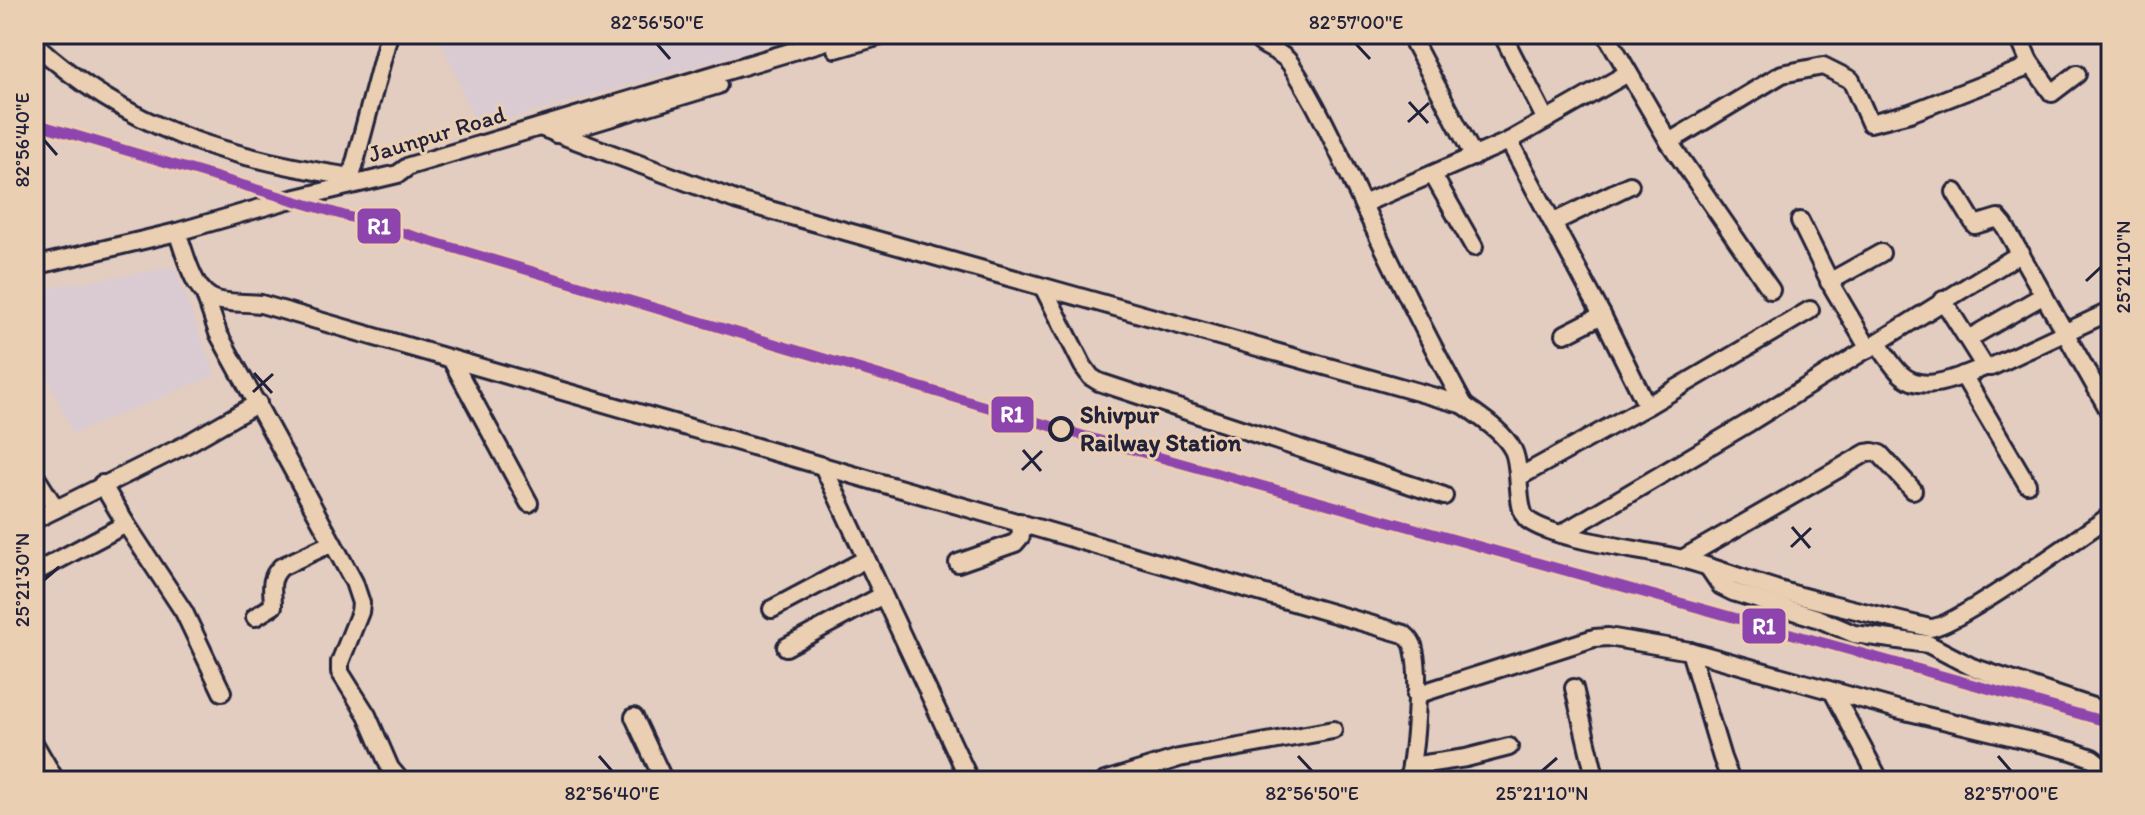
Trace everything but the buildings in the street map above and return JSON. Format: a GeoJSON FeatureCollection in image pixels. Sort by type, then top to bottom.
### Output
{"type":"FeatureCollection","features":[{"type":"Feature","properties":{"kind":"street"},"geometry":{"type":"LineString","coordinates":[[34,43],[93,91],[158,127],[201,144],[350,181],[389,34]]}},
{"type":"Feature","properties":{"kind":"street","name":"Jaunpur Road"},"geometry":{"type":"LineString","coordinates":[[34,266],[177,232],[350,181],[398,174],[409,166],[850,34]]}},
{"type":"Feature","properties":{"kind":"street"},"geometry":{"type":"LineString","coordinates":[[398,174],[411,176],[888,34]]}},
{"type":"Feature","properties":{"kind":"street"},"geometry":{"type":"LineString","coordinates":[[1253,34],[1261,44],[1279,52],[1289,62],[1337,149],[1414,312],[1464,405]]}},
{"type":"Feature","properties":{"kind":"street"},"geometry":{"type":"LineString","coordinates":[[1502,34],[1546,120]]}},
{"type":"Feature","properties":{"kind":"street"},"geometry":{"type":"LineString","coordinates":[[1606,34],[1669,142],[1771,290]]}},
{"type":"Feature","properties":{"kind":"street"},"geometry":{"type":"LineString","coordinates":[[2021,34],[2020,40],[2029,61],[2052,93],[2077,74]]}},
{"type":"Feature","properties":{"kind":"street"},"geometry":{"type":"LineString","coordinates":[[1414,43],[1474,157]]}},
{"type":"Feature","properties":{"kind":"street"},"geometry":{"type":"LineString","coordinates":[[1669,142],[1782,74],[1823,66],[1851,80],[1870,123],[1910,113],[2016,73],[2029,61]]}},
{"type":"Feature","properties":{"kind":"street"},"geometry":{"type":"LineString","coordinates":[[1363,204],[1509,141],[1628,73]]}},
{"type":"Feature","properties":{"kind":"street"},"geometry":{"type":"LineString","coordinates":[[540,127],[738,201],[1464,405],[1503,436],[1513,451],[1522,512],[1526,519],[1561,534],[1682,559],[1791,593],[1935,629],[1977,605],[2111,515]]}},
{"type":"Feature","properties":{"kind":"street"},"geometry":{"type":"LineString","coordinates":[[1509,141],[1554,222],[1647,406]]}},
{"type":"Feature","properties":{"kind":"street"},"geometry":{"type":"LineString","coordinates":[[1433,175],[1474,247]]}},
{"type":"Feature","properties":{"kind":"street"},"geometry":{"type":"LineString","coordinates":[[1554,222],[1630,185]]}},
{"type":"Feature","properties":{"kind":"street"},"geometry":{"type":"LineString","coordinates":[[1955,192],[1975,225],[1998,218],[2021,253],[2111,414]]}},
{"type":"Feature","properties":{"kind":"street"},"geometry":{"type":"LineString","coordinates":[[1800,221],[1829,282],[1873,346],[1901,375],[1915,382],[1939,382],[1991,367],[2111,311]]}},
{"type":"Feature","properties":{"kind":"street"},"geometry":{"type":"LineString","coordinates":[[177,232],[218,333],[354,582],[361,603],[360,612],[340,662],[340,672],[367,715],[390,768],[401,781]]}},
{"type":"Feature","properties":{"kind":"street"},"geometry":{"type":"LineString","coordinates":[[1829,282],[1881,253]]}},
{"type":"Feature","properties":{"kind":"street"},"geometry":{"type":"LineString","coordinates":[[1561,534],[2021,253]]}},
{"type":"Feature","properties":{"kind":"street"},"geometry":{"type":"LineString","coordinates":[[1043,287],[1091,377],[1444,496]]}},
{"type":"Feature","properties":{"kind":"street"},"geometry":{"type":"LineString","coordinates":[[205,295],[218,300],[261,304],[1404,634],[1415,650],[1416,695],[1410,774],[1509,747]]}},
{"type":"Feature","properties":{"kind":"street"},"geometry":{"type":"LineString","coordinates":[[1968,339],[2044,295]]}},
{"type":"Feature","properties":{"kind":"street"},"geometry":{"type":"LineString","coordinates":[[1943,300],[1985,367]]}},
{"type":"Feature","properties":{"kind":"street"},"geometry":{"type":"LineString","coordinates":[[1519,477],[1810,310]]}},
{"type":"Feature","properties":{"kind":"street"},"geometry":{"type":"LineString","coordinates":[[1565,334],[1602,315]]}},
{"type":"Feature","properties":{"kind":"street"},"geometry":{"type":"LineString","coordinates":[[451,359],[529,503]]}},
{"type":"Feature","properties":{"kind":"street"},"geometry":{"type":"LineString","coordinates":[[1963,375],[2027,484]]}},
{"type":"Feature","properties":{"kind":"street"},"geometry":{"type":"LineString","coordinates":[[34,520],[185,445],[258,403]]}},
{"type":"Feature","properties":{"kind":"street"},"geometry":{"type":"LineString","coordinates":[[1682,559],[1866,453],[1880,454],[1913,490]]}},
{"type":"Feature","properties":{"kind":"street"},"geometry":{"type":"LineString","coordinates":[[823,466],[970,781]]}},
{"type":"Feature","properties":{"kind":"street"},"geometry":{"type":"LineString","coordinates":[[34,474],[56,509]]}},
{"type":"Feature","properties":{"kind":"street"},"geometry":{"type":"LineString","coordinates":[[102,484],[184,612],[222,692]]}},
{"type":"Feature","properties":{"kind":"street"},"geometry":{"type":"LineString","coordinates":[[958,563],[1015,543],[1021,536],[1020,522]]}},
{"type":"Feature","properties":{"kind":"street"},"geometry":{"type":"LineString","coordinates":[[34,573],[126,524]]}},
{"type":"Feature","properties":{"kind":"street"},"geometry":{"type":"LineString","coordinates":[[255,617],[273,606],[271,584],[281,567],[332,543]]}},
{"type":"Feature","properties":{"kind":"street"},"geometry":{"type":"LineString","coordinates":[[772,609],[866,559]]}},
{"type":"Feature","properties":{"kind":"street"},"geometry":{"type":"LineString","coordinates":[[1708,567],[1721,586],[1733,592],[1817,618],[1854,634],[1928,644],[1972,667],[2111,713]]}},
{"type":"Feature","properties":{"kind":"street"},"geometry":{"type":"LineString","coordinates":[[786,647],[883,595]]}},
{"type":"Feature","properties":{"kind":"street"},"geometry":{"type":"LineString","coordinates":[[1416,695],[1594,638],[1608,637],[1690,651],[1833,692],[2072,751],[2092,758],[2111,773]]}},
{"type":"Feature","properties":{"kind":"street"},"geometry":{"type":"LineString","coordinates":[[1690,651],[1731,781]]}},
{"type":"Feature","properties":{"kind":"street"},"geometry":{"type":"LineString","coordinates":[[1574,688],[1596,781]]}},
{"type":"Feature","properties":{"kind":"street"},"geometry":{"type":"LineString","coordinates":[[1833,692],[1880,781]]}},
{"type":"Feature","properties":{"kind":"street"},"geometry":{"type":"LineString","coordinates":[[634,717],[664,781]]}},
{"type":"Feature","properties":{"kind":"street"},"geometry":{"type":"LineString","coordinates":[[1105,781],[1179,758],[1333,730]]}},
{"type":"Feature","properties":{"kind":"street"},"geometry":{"type":"LineString","coordinates":[[34,743],[56,781]]}},
{"type":"Feature","properties":{"kind":"shaded area"},"geometry":{"type":"Polygon","coordinates":[[[438,34],[789,34],[791,39],[478,128],[438,34]]]}},
{"type":"Feature","properties":{"kind":"shaded area"},"geometry":{"type":"Polygon","coordinates":[[[175,267],[215,375],[73,434],[46,373],[34,379],[34,290],[175,267]]]}},
{"type":"Feature","properties":{"kind":"transit line","name":"R1"},"geometry":{"type":"LineString","coordinates":[[34,123],[1091,438],[2111,723]]}},
{"type":"Feature","properties":{"kind":"place","name":"Shivpur Railway Station"},"geometry":{"type":"Point","coordinates":[1061,429]}}]}
